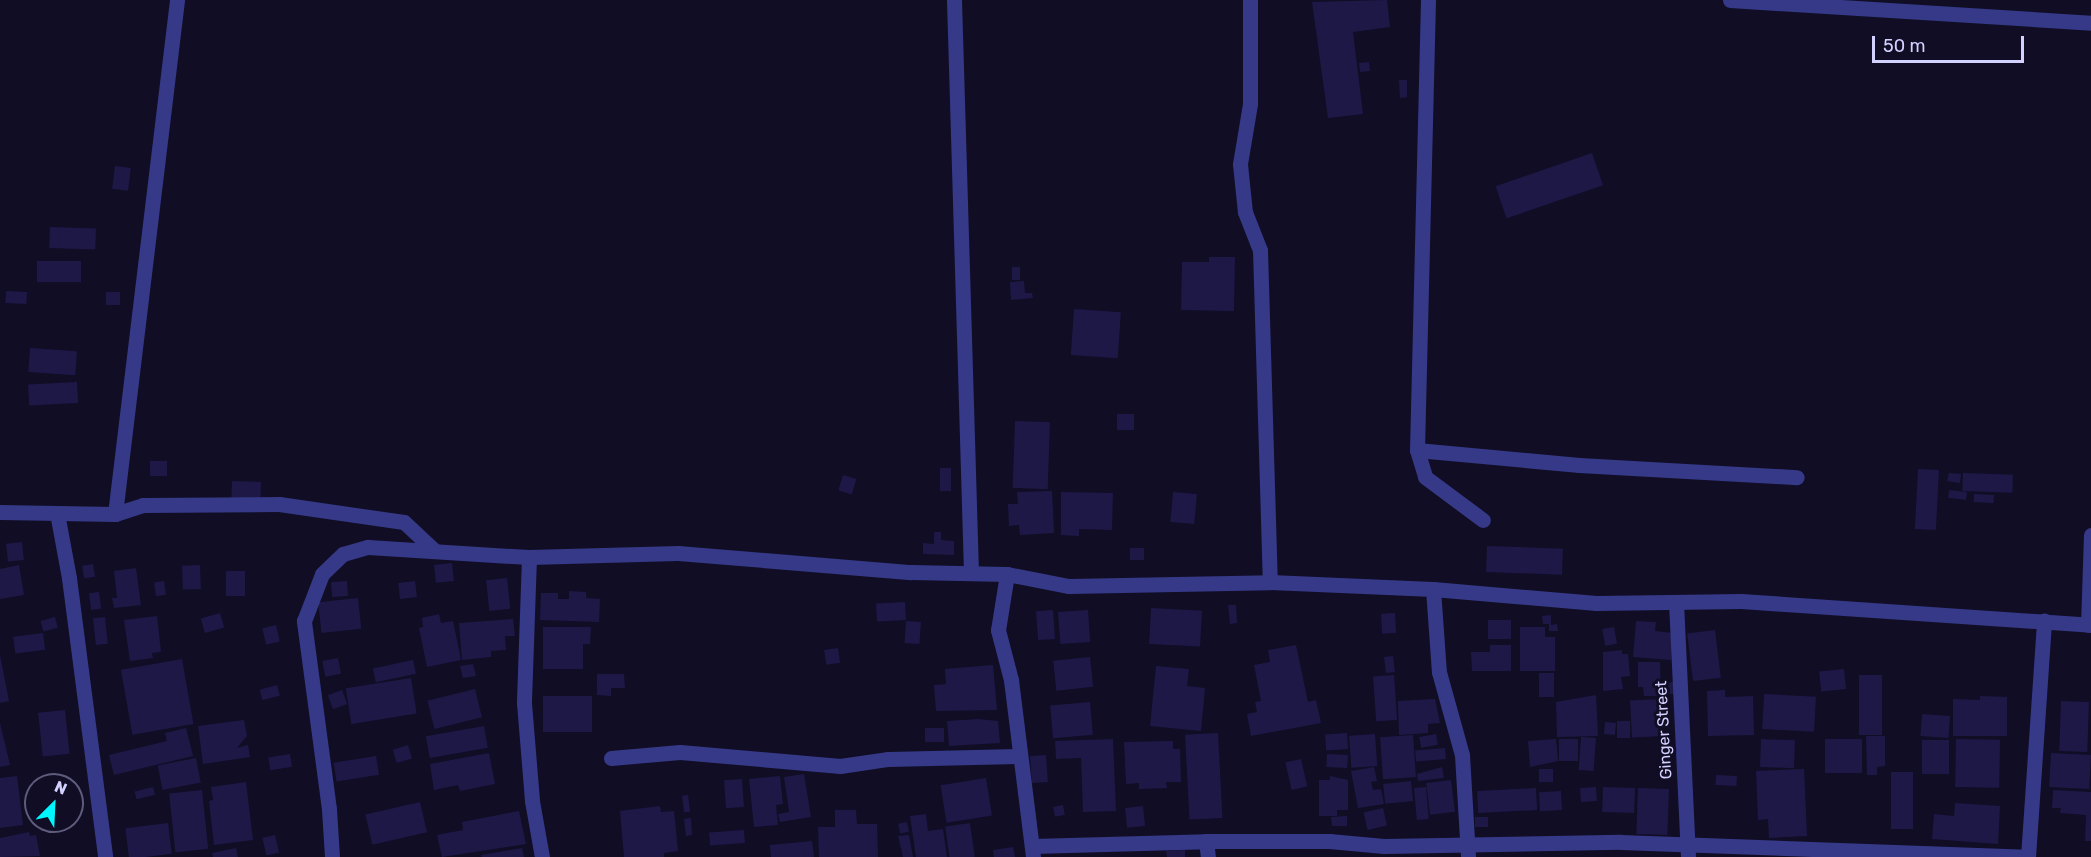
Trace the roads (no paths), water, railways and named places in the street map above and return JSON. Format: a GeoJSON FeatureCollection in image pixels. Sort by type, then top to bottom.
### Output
{"type":"FeatureCollection","features":[{"type":"Feature","properties":{"kind":"street"},"geometry":{"type":"LineString","coordinates":[[115,514],[177,0]]}},
{"type":"Feature","properties":{"kind":"street"},"geometry":{"type":"LineString","coordinates":[[954,0],[971,572]]}},
{"type":"Feature","properties":{"kind":"street"},"geometry":{"type":"LineString","coordinates":[[1250,0],[1250,104],[1240,164],[1245,212],[1260,250],[1270,582]]}},
{"type":"Feature","properties":{"kind":"street"},"geometry":{"type":"LineString","coordinates":[[1428,0],[1417,450],[1425,477],[1483,520]]}},
{"type":"Feature","properties":{"kind":"street"},"geometry":{"type":"LineString","coordinates":[[1730,0],[1910,7],[2091,23]]}},
{"type":"Feature","properties":{"kind":"street"},"geometry":{"type":"LineString","coordinates":[[1417,450],[1579,465],[1797,477]]}},
{"type":"Feature","properties":{"kind":"street"},"geometry":{"type":"LineString","coordinates":[[0,512],[115,514],[143,506],[279,504],[404,522],[435,551]]}},
{"type":"Feature","properties":{"kind":"street"},"geometry":{"type":"LineString","coordinates":[[57,513],[69,578],[105,857]]}},
{"type":"Feature","properties":{"kind":"street"},"geometry":{"type":"LineString","coordinates":[[332,857],[329,809],[304,621],[310,597],[322,574],[343,554],[368,547],[528,557],[678,553],[911,572],[1007,574],[1069,586],[1270,582],[1433,588],[1596,603],[1741,601],[2090,625],[2091,535]]}},
{"type":"Feature","properties":{"kind":"street"},"geometry":{"type":"LineString","coordinates":[[528,557],[524,703],[532,801],[542,857]]}},
{"type":"Feature","properties":{"kind":"street"},"geometry":{"type":"LineString","coordinates":[[1007,574],[998,630],[1011,680],[1018,756],[1033,851],[1206,841],[1329,841],[1468,850],[1543,846],[2027,857],[2044,621]]}},
{"type":"Feature","properties":{"kind":"street"},"geometry":{"type":"LineString","coordinates":[[1433,588],[1439,672],[1462,755],[1468,850]]}},
{"type":"Feature","properties":{"kind":"street","name":"Ginger Street"},"geometry":{"type":"LineString","coordinates":[[1676,602],[1688,850]]}},
{"type":"Feature","properties":{"kind":"street"},"geometry":{"type":"LineString","coordinates":[[611,758],[680,752],[840,766],[888,759],[1018,756]]}},
{"type":"Feature","properties":{"kind":"street"},"geometry":{"type":"LineString","coordinates":[[1206,841],[1208,857]]}}]}
